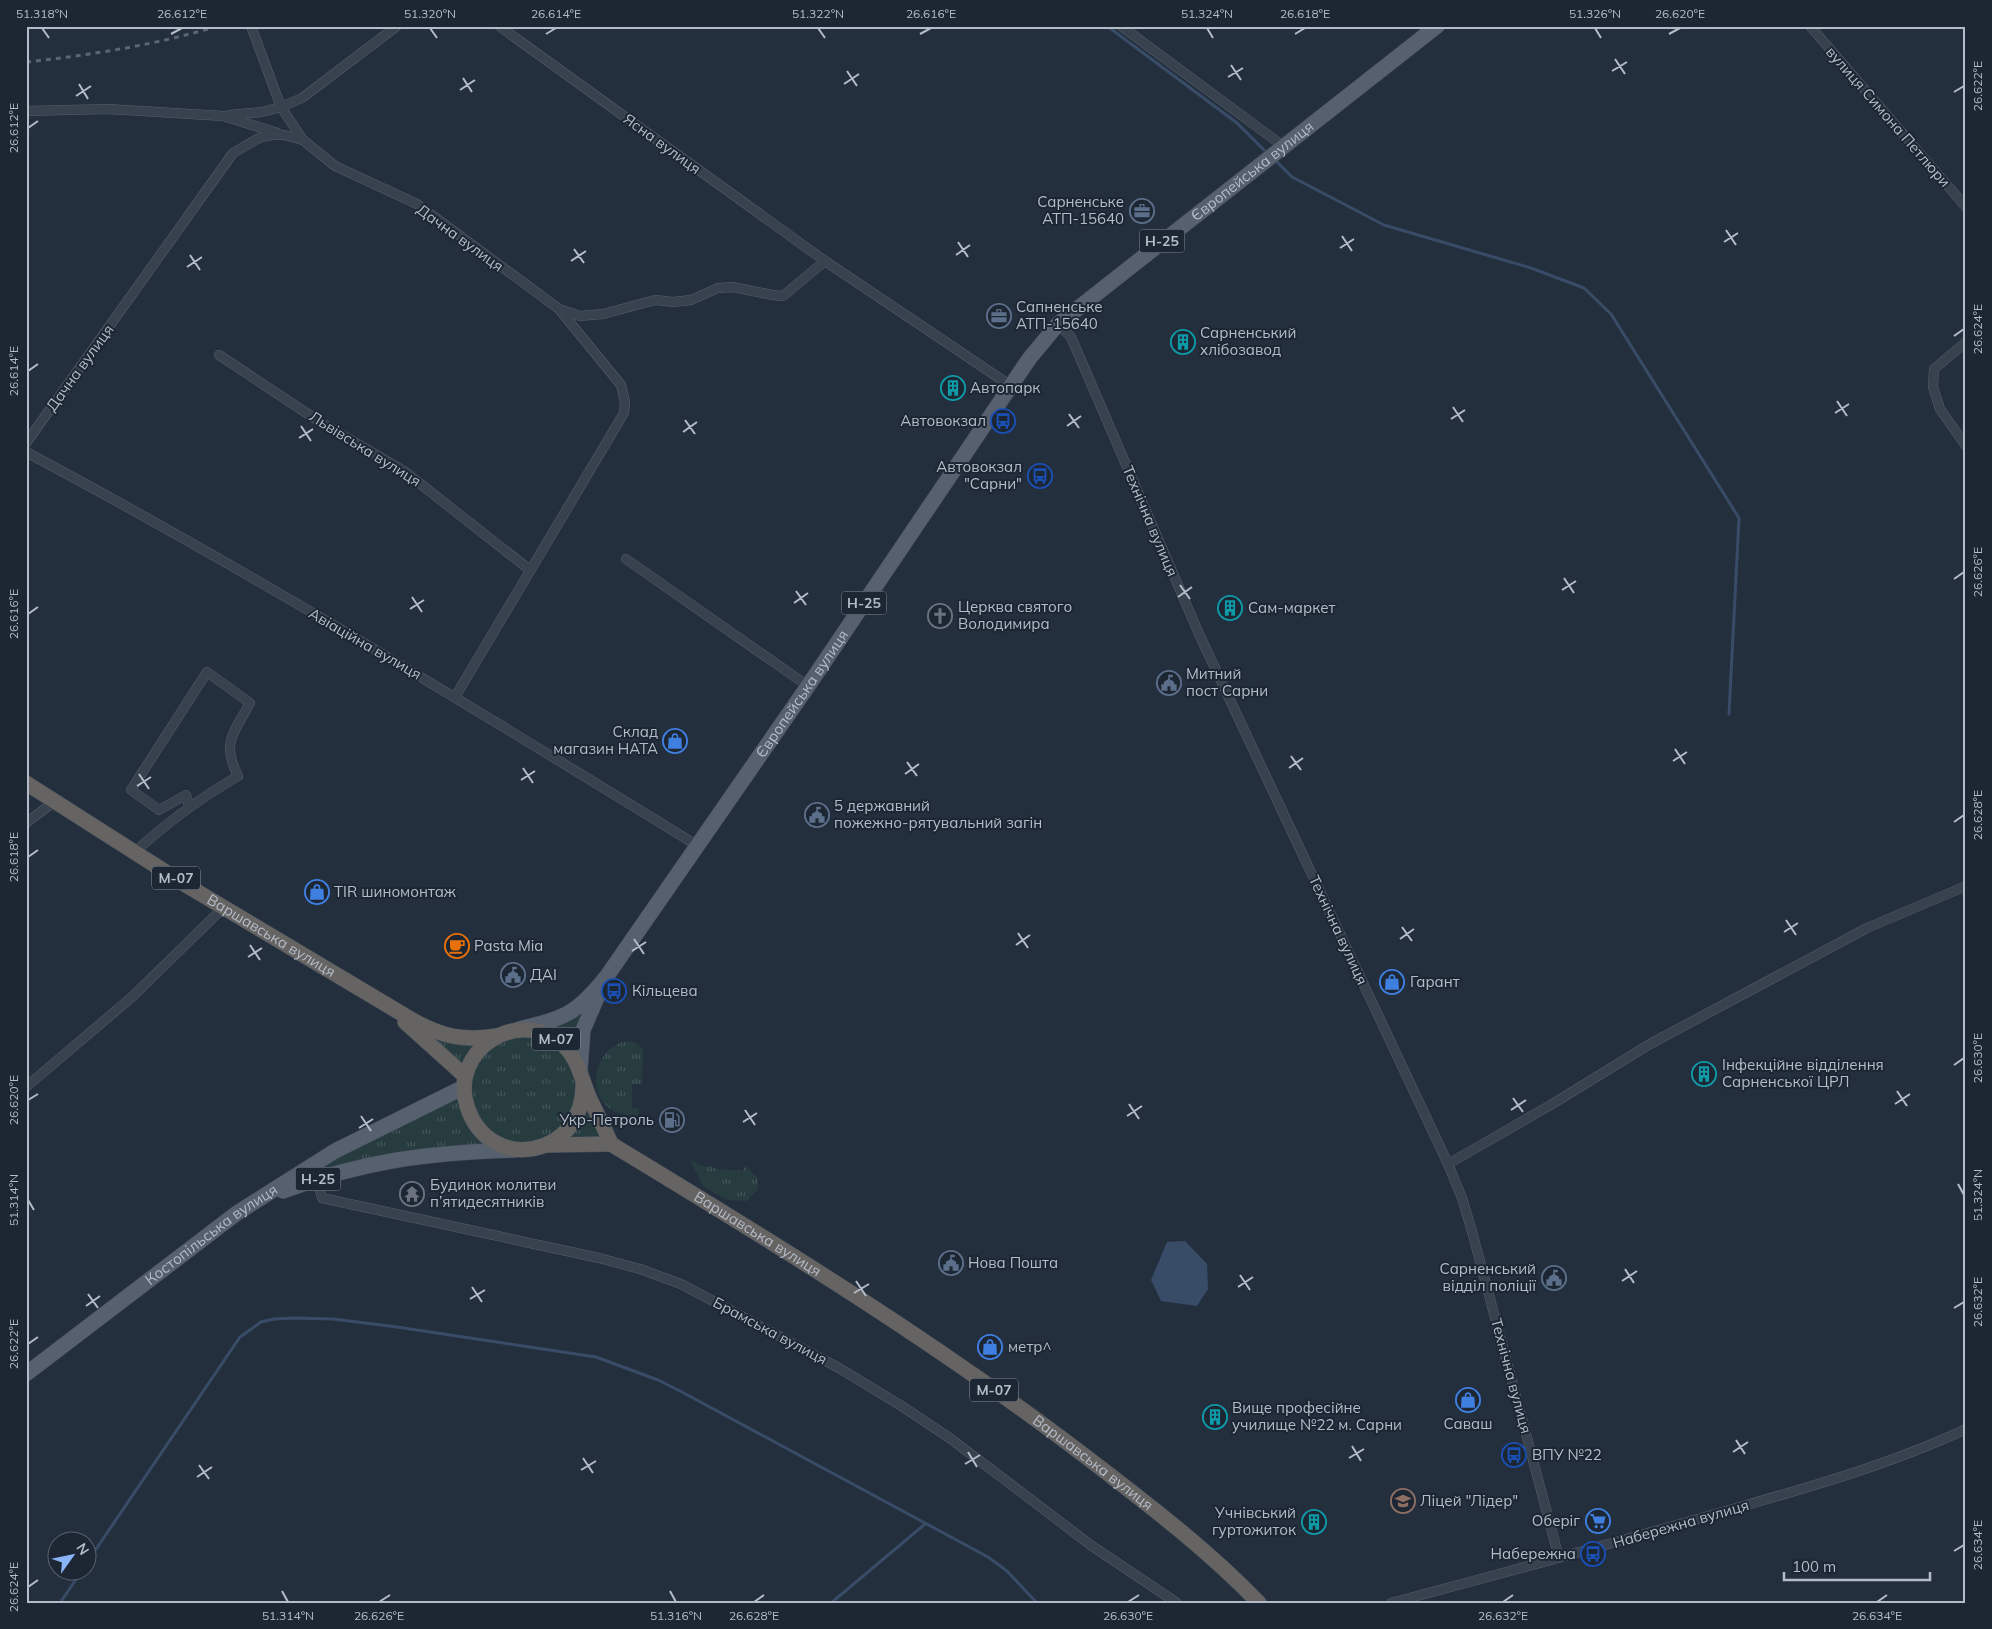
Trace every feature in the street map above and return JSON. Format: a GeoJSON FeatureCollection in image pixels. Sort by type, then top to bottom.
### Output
{"type":"FeatureCollection","features":[{"type":"Feature","properties":{"kind":"highway","name":"Варшавська вулиця"},"geometry":{"type":"LineString","coordinates":[[26,783],[224,907],[390,1007]]}},
{"type":"Feature","properties":{"kind":"highway","name":"М-07"},"geometry":{"type":"LineString","coordinates":[[390,1007],[434,1032],[465,1038],[497,1036],[518,1030],[536,1031],[558,1041],[575,1060],[611,1144]]}},
{"type":"Feature","properties":{"kind":"highway","name":"М-07"},"geometry":{"type":"LineString","coordinates":[[390,1007],[464,1081]]}},
{"type":"Feature","properties":{"kind":"highway"},"geometry":{"type":"LineString","coordinates":[[497,1036],[479,1049],[470,1062],[464,1081],[464,1100],[475,1124],[496,1143],[524,1150],[546,1145],[611,1144]]}},
{"type":"Feature","properties":{"kind":"highway","name":"Н-25"},"geometry":{"type":"LineString","coordinates":[[546,1145],[556,1140],[572,1124],[582,1102],[581,1076]]}},
{"type":"Feature","properties":{"kind":"highway","name":"Варшавська вулиця"},"geometry":{"type":"LineString","coordinates":[[611,1144],[709,1203],[916,1334],[1052,1431],[1170,1521],[1231,1574],[1259,1603]]}},
{"type":"Feature","properties":{"kind":"main road","name":"Європейська вулиця"},"geometry":{"type":"LineString","coordinates":[[518,1030],[550,1022],[577,1009],[592,995],[607,976],[808,686],[1041,342],[1058,324],[1431,28]]}},
{"type":"Feature","properties":{"kind":"main road","name":"Європейська вулиця"},"geometry":{"type":"LineString","coordinates":[[581,1076],[583,1030],[607,976]]}},
{"type":"Feature","properties":{"kind":"main road","name":"Костопільська вулиця"},"geometry":{"type":"LineString","coordinates":[[26,1374],[236,1213],[336,1151],[464,1081]]}},
{"type":"Feature","properties":{"kind":"main road","name":"Н-25"},"geometry":{"type":"LineString","coordinates":[[236,1213],[267,1197],[369,1164],[434,1154],[524,1150]]}},
{"type":"Feature","properties":{"kind":"street"},"geometry":{"type":"LineString","coordinates":[[251,26],[282,107],[303,140]]}},
{"type":"Feature","properties":{"kind":"street"},"geometry":{"type":"LineString","coordinates":[[26,112],[108,109],[223,116],[262,112],[282,107],[302,98],[397,26]]}},
{"type":"Feature","properties":{"kind":"street","name":"Ясна вулиця"},"geometry":{"type":"LineString","coordinates":[[499,26],[825,261]]}},
{"type":"Feature","properties":{"kind":"street"},"geometry":{"type":"LineString","coordinates":[[1121,26],[1275,152]]}},
{"type":"Feature","properties":{"kind":"street","name":"вулиця Симона Петлюри"},"geometry":{"type":"LineString","coordinates":[[1810,26],[1966,207]]}},
{"type":"Feature","properties":{"kind":"street"},"geometry":{"type":"LineString","coordinates":[[223,116],[284,135]]}},
{"type":"Feature","properties":{"kind":"street","name":"Дачна вулиця"},"geometry":{"type":"LineString","coordinates":[[26,443],[233,153],[261,137],[284,135],[303,140],[335,166],[417,204],[559,309],[580,316],[603,314],[656,300],[673,302],[691,300],[718,288],[733,287],[783,296],[825,261]]}},
{"type":"Feature","properties":{"kind":"street"},"geometry":{"type":"LineString","coordinates":[[825,261],[1011,386]]}},
{"type":"Feature","properties":{"kind":"street"},"geometry":{"type":"LineString","coordinates":[[455,697],[624,413],[625,402],[621,385],[559,309]]}},
{"type":"Feature","properties":{"kind":"street","name":"Технічна вулиця"},"geometry":{"type":"LineString","coordinates":[[1058,324],[1071,337],[1199,634],[1448,1164],[1462,1198],[1559,1558]]}},
{"type":"Feature","properties":{"kind":"street"},"geometry":{"type":"LineString","coordinates":[[1966,342],[1934,369],[1933,387],[1940,409],[1966,446]]}},
{"type":"Feature","properties":{"kind":"street","name":"Львівська вулиця"},"geometry":{"type":"LineString","coordinates":[[219,355],[318,420],[404,471],[530,570]]}},
{"type":"Feature","properties":{"kind":"street","name":"Авіаційна вулиця"},"geometry":{"type":"LineString","coordinates":[[26,452],[138,511],[455,697],[698,846]]}},
{"type":"Feature","properties":{"kind":"street"},"geometry":{"type":"LineString","coordinates":[[626,559],[808,686]]}},
{"type":"Feature","properties":{"kind":"street"},"geometry":{"type":"LineString","coordinates":[[135,852],[165,824],[189,806],[238,776],[230,760],[230,741],[250,703],[207,672],[132,790],[159,810],[186,795],[189,806]]}},
{"type":"Feature","properties":{"kind":"street"},"geometry":{"type":"LineString","coordinates":[[26,823],[55,801]]}},
{"type":"Feature","properties":{"kind":"street"},"geometry":{"type":"LineString","coordinates":[[1448,1164],[1549,1106],[1650,1044],[1867,928],[1966,886]]}},
{"type":"Feature","properties":{"kind":"street"},"geometry":{"type":"LineString","coordinates":[[26,1087],[132,997],[224,907]]}},
{"type":"Feature","properties":{"kind":"street","name":"Брамська вулиця"},"geometry":{"type":"LineString","coordinates":[[317,1180],[322,1198],[599,1258],[640,1268],[681,1284],[823,1360],[900,1405],[951,1440],[1092,1546],[1177,1603]]}},
{"type":"Feature","properties":{"kind":"street","name":"Набережна вулиця"},"geometry":{"type":"LineString","coordinates":[[1390,1603],[1559,1558],[1816,1485],[1934,1444],[1966,1429]]}},
{"type":"Feature","properties":{"kind":"green space"},"geometry":{"type":"Polygon","coordinates":[[[577,1009],[588,1016],[580,1070],[611,1144],[485,1151],[298,1186],[336,1151],[464,1087],[465,1076],[412,1029],[465,1038],[577,1009]]]}},
{"type":"Feature","properties":{"kind":"green space"},"geometry":{"type":"Polygon","coordinates":[[[627,1041],[635,1042],[643,1049],[642,1084],[632,1084],[632,1108],[639,1109],[638,1116],[621,1114],[612,1110],[603,1102],[596,1082],[601,1060],[616,1045],[627,1041]]]}},
{"type":"Feature","properties":{"kind":"green space"},"geometry":{"type":"Polygon","coordinates":[[[690,1160],[705,1167],[710,1166],[717,1169],[743,1171],[745,1166],[757,1177],[758,1189],[747,1201],[727,1200],[703,1186],[690,1160]]]}},
{"type":"Feature","properties":{"kind":"water"},"geometry":{"type":"Polygon","coordinates":[[[1185,1241],[1207,1264],[1208,1289],[1197,1306],[1161,1301],[1151,1280],[1167,1242],[1185,1241]]]}},
{"type":"Feature","properties":{"kind":"waterway"},"geometry":{"type":"LineString","coordinates":[[1107,26],[1237,123],[1267,153]]}},
{"type":"Feature","properties":{"kind":"waterway"},"geometry":{"type":"LineString","coordinates":[[1274,159],[1292,177],[1384,225],[1531,268],[1584,288],[1611,314],[1739,518],[1729,714]]}},
{"type":"Feature","properties":{"kind":"waterway"},"geometry":{"type":"LineString","coordinates":[[98,1546],[240,1337],[261,1322],[274,1319],[333,1319],[596,1357],[658,1380],[988,1557],[1007,1571],[1037,1603]]}},
{"type":"Feature","properties":{"kind":"waterway"},"geometry":{"type":"LineString","coordinates":[[831,1603],[925,1524]]}},
{"type":"Feature","properties":{"kind":"waterway"},"geometry":{"type":"LineString","coordinates":[[60,1603],[74,1582]]}},
{"type":"Feature","properties":{"kind":"railway"},"geometry":{"type":"LineString","coordinates":[[26,62],[123,49],[171,39],[218,26]]}},
{"type":"Feature","properties":{"kind":"place","name":"Сарненське АТП-15640"},"geometry":{"type":"Point","coordinates":[1142,211]}},
{"type":"Feature","properties":{"kind":"place","name":"Сапненське АТП-15640"},"geometry":{"type":"Point","coordinates":[999,316]}},
{"type":"Feature","properties":{"kind":"place","name":"Сарненський хлібозавод"},"geometry":{"type":"Point","coordinates":[1183,342]}},
{"type":"Feature","properties":{"kind":"place","name":"Автопарк"},"geometry":{"type":"Point","coordinates":[953,388]}},
{"type":"Feature","properties":{"kind":"place","name":"Автовокзал"},"geometry":{"type":"Point","coordinates":[1003,421]}},
{"type":"Feature","properties":{"kind":"place","name":"Автовокзал \"Сарни\""},"geometry":{"type":"Point","coordinates":[1040,476]}},
{"type":"Feature","properties":{"kind":"place","name":"Сам-маркет"},"geometry":{"type":"Point","coordinates":[1230,608]}},
{"type":"Feature","properties":{"kind":"place","name":"Церква святого Володимира"},"geometry":{"type":"Point","coordinates":[940,616]}},
{"type":"Feature","properties":{"kind":"place","name":"Митний пост Сарни"},"geometry":{"type":"Point","coordinates":[1169,683]}},
{"type":"Feature","properties":{"kind":"place","name":"Склад магазин НАТА"},"geometry":{"type":"Point","coordinates":[675,741]}},
{"type":"Feature","properties":{"kind":"place","name":"5 державний пожежно-рятувальний загін"},"geometry":{"type":"Point","coordinates":[817,815]}},
{"type":"Feature","properties":{"kind":"place","name":"TIR шиномонтаж"},"geometry":{"type":"Point","coordinates":[317,892]}},
{"type":"Feature","properties":{"kind":"place","name":"Pasta Mia"},"geometry":{"type":"Point","coordinates":[457,946]}},
{"type":"Feature","properties":{"kind":"place","name":"ДАІ"},"geometry":{"type":"Point","coordinates":[513,975]}},
{"type":"Feature","properties":{"kind":"place","name":"Гарант"},"geometry":{"type":"Point","coordinates":[1392,982]}},
{"type":"Feature","properties":{"kind":"place","name":"Кільцева"},"geometry":{"type":"Point","coordinates":[614,991]}},
{"type":"Feature","properties":{"kind":"place","name":"Інфекційне відділення Сарненської ЦРЛ"},"geometry":{"type":"Point","coordinates":[1704,1074]}},
{"type":"Feature","properties":{"kind":"place","name":"Укр-Петроль"},"geometry":{"type":"Point","coordinates":[672,1120]}},
{"type":"Feature","properties":{"kind":"place","name":"Будинок молитви п’ятидесятників"},"geometry":{"type":"Point","coordinates":[412,1194]}},
{"type":"Feature","properties":{"kind":"place","name":"Нова Пошта"},"geometry":{"type":"Point","coordinates":[951,1263]}},
{"type":"Feature","properties":{"kind":"place","name":"Сарненський відділ поліції"},"geometry":{"type":"Point","coordinates":[1554,1278]}},
{"type":"Feature","properties":{"kind":"place","name":"метр^"},"geometry":{"type":"Point","coordinates":[990,1347]}},
{"type":"Feature","properties":{"kind":"place","name":"Саваш"},"geometry":{"type":"Point","coordinates":[1468,1400]}},
{"type":"Feature","properties":{"kind":"place","name":"Вище професійне училище №22 м. Сарни"},"geometry":{"type":"Point","coordinates":[1215,1417]}},
{"type":"Feature","properties":{"kind":"place","name":"ВПУ №22"},"geometry":{"type":"Point","coordinates":[1514,1455]}},
{"type":"Feature","properties":{"kind":"place","name":"Ліцей \"Лідер\""},"geometry":{"type":"Point","coordinates":[1403,1501]}},
{"type":"Feature","properties":{"kind":"place","name":"Оберіг"},"geometry":{"type":"Point","coordinates":[1598,1521]}},
{"type":"Feature","properties":{"kind":"place","name":"Учнівський гуртожиток"},"geometry":{"type":"Point","coordinates":[1314,1522]}},
{"type":"Feature","properties":{"kind":"place","name":"Набережна"},"geometry":{"type":"Point","coordinates":[1593,1554]}}]}
